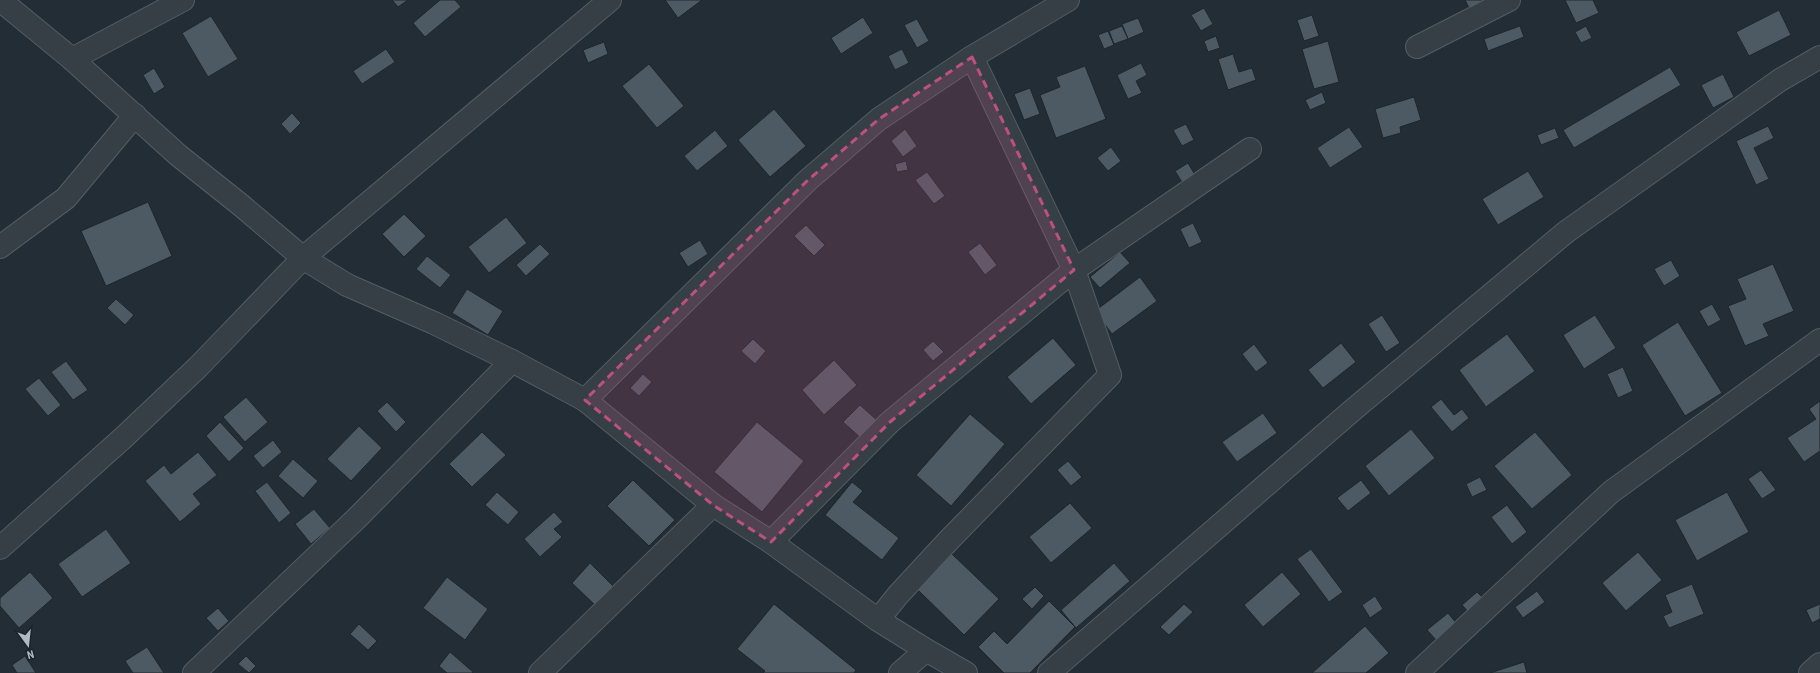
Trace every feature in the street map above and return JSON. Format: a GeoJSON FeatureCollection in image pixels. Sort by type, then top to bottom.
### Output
{"type":"FeatureCollection","features":[{"type":"Feature","properties":{"kind":"street"},"geometry":{"type":"LineString","coordinates":[[0,0],[72,60],[178,155],[242,206],[303,258],[348,285],[434,323],[512,361],[585,400],[713,505],[771,542],[878,620],[966,673]]}},
{"type":"Feature","properties":{"kind":"street"},"geometry":{"type":"LineString","coordinates":[[72,60],[183,0]]}},
{"type":"Feature","properties":{"kind":"street"},"geometry":{"type":"LineString","coordinates":[[0,548],[123,438],[198,367],[303,258],[610,0]]}},
{"type":"Feature","properties":{"kind":"street"},"geometry":{"type":"LineString","coordinates":[[585,400],[808,180],[879,119],[972,56],[1068,0]]}},
{"type":"Feature","properties":{"kind":"street"},"geometry":{"type":"LineString","coordinates":[[1417,47],[1509,0]]}},
{"type":"Feature","properties":{"kind":"street"},"geometry":{"type":"LineString","coordinates":[[878,620],[898,595],[948,541],[1110,374],[1074,270],[972,56]]}},
{"type":"Feature","properties":{"kind":"street"},"geometry":{"type":"LineString","coordinates":[[1049,673],[1354,409],[1566,232],[1780,80],[1820,57]]}},
{"type":"Feature","properties":{"kind":"street"},"geometry":{"type":"LineString","coordinates":[[0,247],[66,198],[135,115]]}},
{"type":"Feature","properties":{"kind":"street"},"geometry":{"type":"LineString","coordinates":[[771,542],[890,422],[1074,270],[1250,149]]}},
{"type":"Feature","properties":{"kind":"street"},"geometry":{"type":"LineString","coordinates":[[1418,673],[1611,492],[1820,340]]}},
{"type":"Feature","properties":{"kind":"street"},"geometry":{"type":"LineString","coordinates":[[194,673],[357,518],[512,361]]}},
{"type":"Feature","properties":{"kind":"street"},"geometry":{"type":"LineString","coordinates":[[540,673],[713,505]]}},
{"type":"Feature","properties":{"kind":"street"},"geometry":{"type":"LineString","coordinates":[[900,673],[926,650]]}},
{"type":"Feature","properties":{"kind":"street"},"geometry":{"type":"LineString","coordinates":[[1810,673],[1820,664]]}},
{"type":"Feature","properties":{"kind":"highlighted area"},"geometry":{"type":"Polygon","coordinates":[[[972,57],[1074,270],[890,422],[771,542],[713,505],[585,400],[808,180],[879,119],[972,57]]]}},
{"type":"Feature","properties":{"kind":"building"},"geometry":{"type":"Polygon","coordinates":[[[392,0],[408,0],[398,7],[392,0]]]}},
{"type":"Feature","properties":{"kind":"building"},"geometry":{"type":"Polygon","coordinates":[[[440,0],[455,0],[461,7],[425,37],[413,23],[440,0]]]}},
{"type":"Feature","properties":{"kind":"building"},"geometry":{"type":"Polygon","coordinates":[[[665,0],[702,0],[678,18],[665,0]]]}},
{"type":"Feature","properties":{"kind":"building"},"geometry":{"type":"Polygon","coordinates":[[[1465,0],[1489,0],[1470,10],[1465,0]]]}},
{"type":"Feature","properties":{"kind":"building"},"geometry":{"type":"Polygon","coordinates":[[[1565,0],[1593,0],[1599,13],[1576,23],[1565,0]]]}},
{"type":"Feature","properties":{"kind":"building"},"geometry":{"type":"Polygon","coordinates":[[[1204,8],[1213,24],[1201,31],[1191,15],[1204,8]]]}},
{"type":"Feature","properties":{"kind":"building"},"geometry":{"type":"Polygon","coordinates":[[[1779,10],[1791,35],[1749,56],[1736,32],[1779,10]]]}},
{"type":"Feature","properties":{"kind":"building"},"geometry":{"type":"Polygon","coordinates":[[[1312,15],[1319,36],[1304,41],[1297,20],[1312,15]]]}},
{"type":"Feature","properties":{"kind":"building"},"geometry":{"type":"Polygon","coordinates":[[[211,16],[238,59],[208,77],[182,33],[211,16]]]}},
{"type":"Feature","properties":{"kind":"building"},"geometry":{"type":"Polygon","coordinates":[[[863,17],[873,33],[841,54],[831,38],[863,17]]]}},
{"type":"Feature","properties":{"kind":"building"},"geometry":{"type":"Polygon","coordinates":[[[1138,18],[1144,32],[1128,39],[1122,24],[1138,18]]]}},
{"type":"Feature","properties":{"kind":"building"},"geometry":{"type":"Polygon","coordinates":[[[917,19],[929,41],[917,48],[904,25],[917,19]]]}},
{"type":"Feature","properties":{"kind":"building"},"geometry":{"type":"Polygon","coordinates":[[[1122,26],[1128,39],[1114,44],[1109,31],[1122,26]]]}},
{"type":"Feature","properties":{"kind":"building"},"geometry":{"type":"Polygon","coordinates":[[[1520,26],[1524,37],[1488,51],[1484,39],[1520,26]]]}},
{"type":"Feature","properties":{"kind":"building"},"geometry":{"type":"Polygon","coordinates":[[[1586,26],[1592,38],[1581,43],[1575,32],[1586,26]]]}},
{"type":"Feature","properties":{"kind":"building"},"geometry":{"type":"Polygon","coordinates":[[[1108,31],[1114,45],[1104,49],[1098,35],[1108,31]]]}},
{"type":"Feature","properties":{"kind":"building"},"geometry":{"type":"Polygon","coordinates":[[[1216,36],[1220,48],[1208,52],[1204,41],[1216,36]]]}},
{"type":"Feature","properties":{"kind":"building"},"geometry":{"type":"Polygon","coordinates":[[[1328,41],[1339,82],[1314,89],[1302,49],[1328,41]]]}},
{"type":"Feature","properties":{"kind":"building"},"geometry":{"type":"Polygon","coordinates":[[[604,42],[608,54],[588,63],[583,50],[604,42]]]}},
{"type":"Feature","properties":{"kind":"building"},"geometry":{"type":"Polygon","coordinates":[[[386,49],[395,62],[362,84],[353,71],[386,49]]]}},
{"type":"Feature","properties":{"kind":"building"},"geometry":{"type":"Polygon","coordinates":[[[902,49],[909,63],[895,70],[888,56],[902,49]]]}},
{"type":"Feature","properties":{"kind":"building"},"geometry":{"type":"Polygon","coordinates":[[[1233,54],[1239,72],[1252,68],[1256,80],[1228,90],[1218,59],[1233,54]]]}},
{"type":"Feature","properties":{"kind":"building"},"geometry":{"type":"Polygon","coordinates":[[[1141,63],[1147,75],[1136,81],[1142,93],[1128,99],[1117,75],[1141,63]]]}},
{"type":"Feature","properties":{"kind":"building"},"geometry":{"type":"Polygon","coordinates":[[[649,64],[684,106],[657,128],[622,86],[649,64]]]}},
{"type":"Feature","properties":{"kind":"building"},"geometry":{"type":"Polygon","coordinates":[[[1085,66],[1106,119],[1056,138],[1040,95],[1060,87],[1056,77],[1085,66]]]}},
{"type":"Feature","properties":{"kind":"building"},"geometry":{"type":"Polygon","coordinates":[[[1670,67],[1681,85],[1574,148],[1563,130],[1670,67]]]}},
{"type":"Feature","properties":{"kind":"building"},"geometry":{"type":"Polygon","coordinates":[[[154,68],[165,87],[154,94],[143,75],[154,68]]]}},
{"type":"Feature","properties":{"kind":"building"},"geometry":{"type":"Polygon","coordinates":[[[1723,74],[1734,97],[1713,108],[1701,85],[1723,74]]]}},
{"type":"Feature","properties":{"kind":"building"},"geometry":{"type":"Polygon","coordinates":[[[1030,88],[1040,114],[1024,120],[1014,94],[1030,88]]]}},
{"type":"Feature","properties":{"kind":"building"},"geometry":{"type":"Polygon","coordinates":[[[1322,92],[1326,103],[1310,110],[1305,100],[1322,92]]]}},
{"type":"Feature","properties":{"kind":"building"},"geometry":{"type":"Polygon","coordinates":[[[1414,97],[1421,120],[1400,127],[1401,133],[1383,138],[1375,109],[1414,97]]]}},
{"type":"Feature","properties":{"kind":"building"},"geometry":{"type":"Polygon","coordinates":[[[774,109],[806,146],[770,177],[738,140],[774,109]]]}},
{"type":"Feature","properties":{"kind":"building"},"geometry":{"type":"Polygon","coordinates":[[[292,113],[301,123],[290,134],[281,124],[292,113]]]}},
{"type":"Feature","properties":{"kind":"building"},"geometry":{"type":"Polygon","coordinates":[[[1186,124],[1194,140],[1182,146],[1173,130],[1186,124]]]}},
{"type":"Feature","properties":{"kind":"building"},"geometry":{"type":"Polygon","coordinates":[[[1768,126],[1774,138],[1754,148],[1769,179],[1756,185],[1736,141],[1768,126]]]}},
{"type":"Feature","properties":{"kind":"building"},"geometry":{"type":"Polygon","coordinates":[[[1349,127],[1363,147],[1330,168],[1317,148],[1349,127]]]}},
{"type":"Feature","properties":{"kind":"building"},"geometry":{"type":"Polygon","coordinates":[[[1555,128],[1559,138],[1541,145],[1537,135],[1555,128]]]}},
{"type":"Feature","properties":{"kind":"building"},"geometry":{"type":"Polygon","coordinates":[[[905,129],[917,146],[903,157],[891,141],[905,129]]]}},
{"type":"Feature","properties":{"kind":"building"},"geometry":{"type":"Polygon","coordinates":[[[715,130],[728,146],[697,171],[684,156],[715,130]]]}},
{"type":"Feature","properties":{"kind":"building"},"geometry":{"type":"Polygon","coordinates":[[[1111,147],[1121,161],[1108,171],[1097,158],[1111,147]]]}},
{"type":"Feature","properties":{"kind":"building"},"geometry":{"type":"Polygon","coordinates":[[[906,161],[908,170],[897,172],[895,164],[906,161]]]}},
{"type":"Feature","properties":{"kind":"building"},"geometry":{"type":"Polygon","coordinates":[[[1188,163],[1198,180],[1185,187],[1175,171],[1188,163]]]}},
{"type":"Feature","properties":{"kind":"building"},"geometry":{"type":"Polygon","coordinates":[[[1528,171],[1544,197],[1498,225],[1482,199],[1528,171]]]}},
{"type":"Feature","properties":{"kind":"building"},"geometry":{"type":"Polygon","coordinates":[[[927,172],[945,196],[934,204],[915,180],[927,172]]]}},
{"type":"Feature","properties":{"kind":"building"},"geometry":{"type":"Polygon","coordinates":[[[148,202],[172,256],[106,286],[81,231],[148,202]]]}},
{"type":"Feature","properties":{"kind":"building"},"geometry":{"type":"Polygon","coordinates":[[[404,214],[426,236],[404,257],[382,234],[404,214]]]}},
{"type":"Feature","properties":{"kind":"building"},"geometry":{"type":"Polygon","coordinates":[[[506,217],[527,243],[489,273],[468,247],[506,217]]]}},
{"type":"Feature","properties":{"kind":"building"},"geometry":{"type":"Polygon","coordinates":[[[1193,223],[1202,242],[1189,248],[1180,229],[1193,223]]]}},
{"type":"Feature","properties":{"kind":"building"},"geometry":{"type":"Polygon","coordinates":[[[806,225],[825,245],[814,256],[794,236],[806,225]]]}},
{"type":"Feature","properties":{"kind":"building"},"geometry":{"type":"Polygon","coordinates":[[[700,240],[708,254],[688,267],[679,253],[700,240]]]}},
{"type":"Feature","properties":{"kind":"building"},"geometry":{"type":"Polygon","coordinates":[[[980,243],[997,265],[985,275],[968,252],[980,243]]]}},
{"type":"Feature","properties":{"kind":"building"},"geometry":{"type":"Polygon","coordinates":[[[540,244],[550,254],[526,276],[516,265],[540,244]]]}},
{"type":"Feature","properties":{"kind":"building"},"geometry":{"type":"Polygon","coordinates":[[[1120,252],[1130,263],[1100,288],[1090,277],[1120,252]]]}},
{"type":"Feature","properties":{"kind":"building"},"geometry":{"type":"Polygon","coordinates":[[[427,256],[451,275],[440,288],[416,269],[427,256]]]}},
{"type":"Feature","properties":{"kind":"building"},"geometry":{"type":"Polygon","coordinates":[[[1671,260],[1680,276],[1664,286],[1654,269],[1671,260]]]}},
{"type":"Feature","properties":{"kind":"building"},"geometry":{"type":"Polygon","coordinates":[[[1773,264],[1794,311],[1763,324],[1769,336],[1745,346],[1728,306],[1746,299],[1737,279],[1773,264]]]}},
{"type":"Feature","properties":{"kind":"building"},"geometry":{"type":"Polygon","coordinates":[[[1140,277],[1157,301],[1112,334],[1095,311],[1140,277]]]}},
{"type":"Feature","properties":{"kind":"building"},"geometry":{"type":"Polygon","coordinates":[[[467,289],[503,311],[488,335],[452,313],[467,289]]]}},
{"type":"Feature","properties":{"kind":"building"},"geometry":{"type":"Polygon","coordinates":[[[116,299],[134,315],[125,325],[107,308],[116,299]]]}},
{"type":"Feature","properties":{"kind":"building"},"geometry":{"type":"Polygon","coordinates":[[[1712,304],[1721,320],[1708,327],[1699,311],[1712,304]]]}},
{"type":"Feature","properties":{"kind":"building"},"geometry":{"type":"Polygon","coordinates":[[[1382,315],[1400,343],[1386,352],[1368,324],[1382,315]]]}},
{"type":"Feature","properties":{"kind":"building"},"geometry":{"type":"Polygon","coordinates":[[[1595,315],[1616,348],[1584,369],[1563,335],[1595,315]]]}},
{"type":"Feature","properties":{"kind":"building"},"geometry":{"type":"Polygon","coordinates":[[[1678,322],[1722,393],[1685,416],[1642,345],[1678,322]]]}},
{"type":"Feature","properties":{"kind":"building"},"geometry":{"type":"Polygon","coordinates":[[[1507,334],[1535,371],[1486,407],[1459,370],[1507,334]]]}},
{"type":"Feature","properties":{"kind":"building"},"geometry":{"type":"Polygon","coordinates":[[[1053,338],[1076,365],[1031,404],[1007,377],[1053,338]]]}},
{"type":"Feature","properties":{"kind":"building"},"geometry":{"type":"Polygon","coordinates":[[[753,339],[766,351],[755,364],[741,351],[753,339]]]}},
{"type":"Feature","properties":{"kind":"building"},"geometry":{"type":"Polygon","coordinates":[[[933,341],[944,352],[933,361],[923,350],[933,341]]]}},
{"type":"Feature","properties":{"kind":"building"},"geometry":{"type":"Polygon","coordinates":[[[1341,343],[1356,362],[1323,388],[1308,370],[1341,343]]]}},
{"type":"Feature","properties":{"kind":"building"},"geometry":{"type":"Polygon","coordinates":[[[1254,344],[1268,363],[1256,372],[1242,354],[1254,344]]]}},
{"type":"Feature","properties":{"kind":"building"},"geometry":{"type":"Polygon","coordinates":[[[834,360],[857,385],[824,415],[802,390],[834,360]]]}},
{"type":"Feature","properties":{"kind":"building"},"geometry":{"type":"Polygon","coordinates":[[[66,361],[88,390],[73,400],[51,372],[66,361]]]}},
{"type":"Feature","properties":{"kind":"building"},"geometry":{"type":"Polygon","coordinates":[[[1623,367],[1633,391],[1618,398],[1607,374],[1623,367]]]}},
{"type":"Feature","properties":{"kind":"building"},"geometry":{"type":"Polygon","coordinates":[[[643,374],[652,382],[639,396],[630,388],[643,374]]]}},
{"type":"Feature","properties":{"kind":"building"},"geometry":{"type":"Polygon","coordinates":[[[39,378],[61,405],[48,416],[25,389],[39,378]]]}},
{"type":"Feature","properties":{"kind":"building"},"geometry":{"type":"Polygon","coordinates":[[[246,397],[268,422],[245,442],[223,417],[246,397]]]}},
{"type":"Feature","properties":{"kind":"building"},"geometry":{"type":"Polygon","coordinates":[[[1441,399],[1454,415],[1462,409],[1469,418],[1452,432],[1431,407],[1441,399]]]}},
{"type":"Feature","properties":{"kind":"building"},"geometry":{"type":"Polygon","coordinates":[[[1820,401],[1820,451],[1804,462],[1787,438],[1816,419],[1809,409],[1820,401]]]}},
{"type":"Feature","properties":{"kind":"building"},"geometry":{"type":"Polygon","coordinates":[[[387,402],[406,422],[396,432],[377,411],[387,402]]]}},
{"type":"Feature","properties":{"kind":"building"},"geometry":{"type":"Polygon","coordinates":[[[860,405],[880,423],[863,440],[843,422],[860,405]]]}},
{"type":"Feature","properties":{"kind":"building"},"geometry":{"type":"Polygon","coordinates":[[[1263,413],[1277,433],[1237,462],[1222,442],[1263,413]]]}},
{"type":"Feature","properties":{"kind":"building"},"geometry":{"type":"Polygon","coordinates":[[[970,414],[1005,444],[951,506],[916,475],[970,414]]]}},
{"type":"Feature","properties":{"kind":"building"},"geometry":{"type":"Polygon","coordinates":[[[220,422],[244,448],[229,462],[206,436],[220,422]]]}},
{"type":"Feature","properties":{"kind":"building"},"geometry":{"type":"Polygon","coordinates":[[[757,422],[804,461],[762,512],[714,472],[757,422]]]}},
{"type":"Feature","properties":{"kind":"building"},"geometry":{"type":"Polygon","coordinates":[[[359,426],[382,448],[351,481],[327,459],[359,426]]]}},
{"type":"Feature","properties":{"kind":"building"},"geometry":{"type":"Polygon","coordinates":[[[1411,429],[1435,458],[1389,496],[1365,466],[1411,429]]]}},
{"type":"Feature","properties":{"kind":"building"},"geometry":{"type":"Polygon","coordinates":[[[482,432],[506,455],[472,487],[449,464],[482,432]]]}},
{"type":"Feature","properties":{"kind":"building"},"geometry":{"type":"Polygon","coordinates":[[[1535,432],[1572,475],[1532,509],[1494,466],[1535,432]]]}},
{"type":"Feature","properties":{"kind":"building"},"geometry":{"type":"Polygon","coordinates":[[[273,440],[282,452],[263,468],[253,456],[273,440]]]}},
{"type":"Feature","properties":{"kind":"building"},"geometry":{"type":"Polygon","coordinates":[[[198,452],[217,475],[193,494],[201,504],[180,522],[145,481],[164,465],[171,474],[198,452]]]}},
{"type":"Feature","properties":{"kind":"building"},"geometry":{"type":"Polygon","coordinates":[[[293,459],[318,481],[303,498],[278,476],[293,459]]]}},
{"type":"Feature","properties":{"kind":"building"},"geometry":{"type":"Polygon","coordinates":[[[1068,461],[1082,477],[1071,486],[1057,470],[1068,461]]]}},
{"type":"Feature","properties":{"kind":"building"},"geometry":{"type":"Polygon","coordinates":[[[1761,470],[1776,490],[1762,499],[1748,479],[1761,470]]]}},
{"type":"Feature","properties":{"kind":"building"},"geometry":{"type":"Polygon","coordinates":[[[1480,477],[1487,490],[1472,497],[1466,484],[1480,477]]]}},
{"type":"Feature","properties":{"kind":"building"},"geometry":{"type":"Polygon","coordinates":[[[633,480],[675,520],[649,546],[607,506],[633,480]]]}},
{"type":"Feature","properties":{"kind":"building"},"geometry":{"type":"Polygon","coordinates":[[[1361,480],[1371,493],[1348,511],[1337,498],[1361,480]]]}},
{"type":"Feature","properties":{"kind":"building"},"geometry":{"type":"Polygon","coordinates":[[[267,482],[291,513],[279,523],[255,491],[267,482]]]}},
{"type":"Feature","properties":{"kind":"building"},"geometry":{"type":"Polygon","coordinates":[[[852,482],[863,491],[853,502],[899,538],[882,560],[825,515],[852,482]]]}},
{"type":"Feature","properties":{"kind":"building"},"geometry":{"type":"Polygon","coordinates":[[[497,492],[519,512],[508,525],[485,505],[497,492]]]}},
{"type":"Feature","properties":{"kind":"building"},"geometry":{"type":"Polygon","coordinates":[[[1727,492],[1749,532],[1697,561],[1675,520],[1727,492]]]}},
{"type":"Feature","properties":{"kind":"building"},"geometry":{"type":"Polygon","coordinates":[[[1070,503],[1092,528],[1051,563],[1029,537],[1070,503]]]}},
{"type":"Feature","properties":{"kind":"building"},"geometry":{"type":"Polygon","coordinates":[[[1507,505],[1527,532],[1512,544],[1491,517],[1507,505]]]}},
{"type":"Feature","properties":{"kind":"building"},"geometry":{"type":"Polygon","coordinates":[[[314,509],[330,528],[311,544],[295,524],[314,509]]]}},
{"type":"Feature","properties":{"kind":"building"},"geometry":{"type":"Polygon","coordinates":[[[554,512],[563,522],[554,529],[562,537],[540,557],[524,539],[554,512]]]}},
{"type":"Feature","properties":{"kind":"building"},"geometry":{"type":"Polygon","coordinates":[[[106,529],[131,563],[82,597],[58,564],[106,529]]]}},
{"type":"Feature","properties":{"kind":"building"},"geometry":{"type":"Polygon","coordinates":[[[1311,549],[1343,592],[1329,602],[1297,559],[1311,549]]]}},
{"type":"Feature","properties":{"kind":"building"},"geometry":{"type":"Polygon","coordinates":[[[1638,552],[1662,580],[1626,611],[1602,583],[1638,552]]]}},
{"type":"Feature","properties":{"kind":"building"},"geometry":{"type":"Polygon","coordinates":[[[952,554],[999,599],[964,635],[917,589],[952,554]]]}},
{"type":"Feature","properties":{"kind":"building"},"geometry":{"type":"Polygon","coordinates":[[[590,563],[614,587],[596,606],[572,583],[590,563]]]}},
{"type":"Feature","properties":{"kind":"building"},"geometry":{"type":"Polygon","coordinates":[[[1114,563],[1130,581],[1076,628],[1061,610],[1114,563]]]}},
{"type":"Feature","properties":{"kind":"building"},"geometry":{"type":"Polygon","coordinates":[[[30,572],[53,598],[19,628],[0,606],[0,598],[30,572]]]}},
{"type":"Feature","properties":{"kind":"building"},"geometry":{"type":"Polygon","coordinates":[[[1282,572],[1301,594],[1263,627],[1244,605],[1282,572]]]}},
{"type":"Feature","properties":{"kind":"building"},"geometry":{"type":"Polygon","coordinates":[[[447,577],[488,609],[465,640],[423,608],[447,577]]]}},
{"type":"Feature","properties":{"kind":"building"},"geometry":{"type":"Polygon","coordinates":[[[1692,584],[1704,614],[1669,628],[1663,616],[1672,612],[1665,595],[1692,584]]]}},
{"type":"Feature","properties":{"kind":"building"},"geometry":{"type":"Polygon","coordinates":[[[1035,587],[1044,596],[1032,609],[1022,599],[1035,587]]]}},
{"type":"Feature","properties":{"kind":"building"},"geometry":{"type":"Polygon","coordinates":[[[1537,591],[1545,602],[1523,618],[1515,607],[1537,591]]]}},
{"type":"Feature","properties":{"kind":"building"},"geometry":{"type":"Polygon","coordinates":[[[1477,592],[1487,602],[1472,616],[1462,605],[1477,592]]]}},
{"type":"Feature","properties":{"kind":"building"},"geometry":{"type":"Polygon","coordinates":[[[1375,596],[1383,609],[1370,618],[1362,605],[1375,596]]]}},
{"type":"Feature","properties":{"kind":"building"},"geometry":{"type":"Polygon","coordinates":[[[1049,601],[1075,627],[1030,673],[1004,673],[978,647],[994,631],[1007,644],[1049,601]]]}},
{"type":"Feature","properties":{"kind":"building"},"geometry":{"type":"Polygon","coordinates":[[[774,604],[856,670],[854,673],[763,673],[765,671],[737,649],[774,604]]]}},
{"type":"Feature","properties":{"kind":"building"},"geometry":{"type":"Polygon","coordinates":[[[1184,604],[1193,612],[1169,635],[1160,627],[1184,604]]]}},
{"type":"Feature","properties":{"kind":"building"},"geometry":{"type":"Polygon","coordinates":[[[1820,604],[1820,619],[1812,623],[1806,610],[1820,604]]]}},
{"type":"Feature","properties":{"kind":"building"},"geometry":{"type":"Polygon","coordinates":[[[218,608],[229,621],[218,631],[206,618],[218,608]]]}},
{"type":"Feature","properties":{"kind":"building"},"geometry":{"type":"Polygon","coordinates":[[[1448,613],[1457,624],[1437,641],[1427,630],[1448,613]]]}},
{"type":"Feature","properties":{"kind":"building"},"geometry":{"type":"Polygon","coordinates":[[[359,624],[377,641],[368,650],[350,634],[359,624]]]}},
{"type":"Feature","properties":{"kind":"building"},"geometry":{"type":"Polygon","coordinates":[[[1365,626],[1389,653],[1366,673],[1312,673],[1365,626]]]}},
{"type":"Feature","properties":{"kind":"building"},"geometry":{"type":"Polygon","coordinates":[[[147,647],[164,673],[133,673],[125,661],[147,647]]]}},
{"type":"Feature","properties":{"kind":"building"},"geometry":{"type":"Polygon","coordinates":[[[450,652],[473,672],[447,673],[439,666],[450,652]]]}},
{"type":"Feature","properties":{"kind":"building"},"geometry":{"type":"Polygon","coordinates":[[[25,656],[36,673],[17,673],[12,665],[25,656]]]}},
{"type":"Feature","properties":{"kind":"building"},"geometry":{"type":"Polygon","coordinates":[[[246,656],[256,666],[249,673],[238,664],[246,656]]]}},
{"type":"Feature","properties":{"kind":"building"},"geometry":{"type":"Polygon","coordinates":[[[1524,662],[1527,673],[1490,673],[1524,662]]]}}]}
